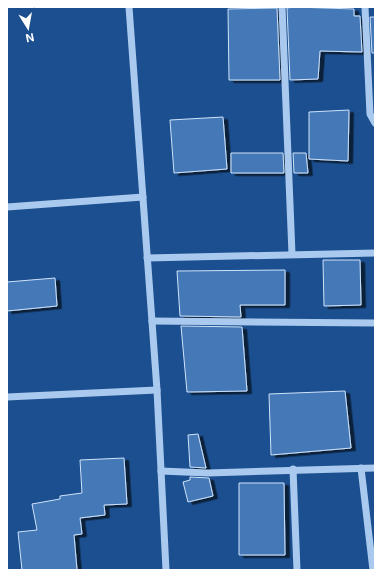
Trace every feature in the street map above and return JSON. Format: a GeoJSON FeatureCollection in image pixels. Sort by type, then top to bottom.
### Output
{"type":"FeatureCollection","features":[{"type":"Feature","properties":{"kind":"street"},"geometry":{"type":"LineString","coordinates":[[129,7],[157,390],[166,570]]}},
{"type":"Feature","properties":{"kind":"street"},"geometry":{"type":"LineString","coordinates":[[282,7],[292,254]]}},
{"type":"Feature","properties":{"kind":"street"},"geometry":{"type":"LineString","coordinates":[[365,7],[370,114],[375,123]]}},
{"type":"Feature","properties":{"kind":"street"},"geometry":{"type":"LineString","coordinates":[[7,207],[143,197]]}},
{"type":"Feature","properties":{"kind":"street"},"geometry":{"type":"LineString","coordinates":[[147,258],[375,253]]}},
{"type":"Feature","properties":{"kind":"street"},"geometry":{"type":"LineString","coordinates":[[152,321],[375,323]]}},
{"type":"Feature","properties":{"kind":"street"},"geometry":{"type":"LineString","coordinates":[[7,397],[157,390]]}},
{"type":"Feature","properties":{"kind":"street"},"geometry":{"type":"LineString","coordinates":[[361,468],[373,570]]}},
{"type":"Feature","properties":{"kind":"street"},"geometry":{"type":"LineString","coordinates":[[161,471],[208,473],[293,469],[375,468]]}},
{"type":"Feature","properties":{"kind":"street"},"geometry":{"type":"LineString","coordinates":[[293,469],[297,570]]}},
{"type":"Feature","properties":{"kind":"building"},"geometry":{"type":"Polygon","coordinates":[[[277,8],[280,80],[229,80],[228,9],[277,8]]]}},
{"type":"Feature","properties":{"kind":"building"},"geometry":{"type":"Polygon","coordinates":[[[287,8],[354,9],[354,16],[360,16],[362,52],[320,51],[318,79],[290,80],[287,8]]]}},
{"type":"Feature","properties":{"kind":"building"},"geometry":{"type":"Polygon","coordinates":[[[370,17],[375,17],[375,53],[372,53],[370,17]]]}},
{"type":"Feature","properties":{"kind":"building"},"geometry":{"type":"Polygon","coordinates":[[[349,110],[348,161],[309,159],[309,112],[349,110]]]}},
{"type":"Feature","properties":{"kind":"building"},"geometry":{"type":"Polygon","coordinates":[[[223,117],[227,169],[174,173],[170,120],[223,117]]]}},
{"type":"Feature","properties":{"kind":"building"},"geometry":{"type":"Polygon","coordinates":[[[231,153],[283,153],[284,173],[231,173],[231,153]]]}},
{"type":"Feature","properties":{"kind":"building"},"geometry":{"type":"Polygon","coordinates":[[[293,153],[306,153],[308,173],[294,173],[293,153]]]}},
{"type":"Feature","properties":{"kind":"building"},"geometry":{"type":"Polygon","coordinates":[[[323,260],[360,260],[361,305],[324,306],[323,260]]]}},
{"type":"Feature","properties":{"kind":"building"},"geometry":{"type":"Polygon","coordinates":[[[285,270],[285,305],[240,305],[241,317],[180,316],[177,271],[285,270]]]}},
{"type":"Feature","properties":{"kind":"building"},"geometry":{"type":"Polygon","coordinates":[[[55,278],[57,306],[7,311],[7,282],[55,278]]]}},
{"type":"Feature","properties":{"kind":"building"},"geometry":{"type":"Polygon","coordinates":[[[181,326],[242,327],[247,391],[187,392],[181,326]]]}},
{"type":"Feature","properties":{"kind":"building"},"geometry":{"type":"Polygon","coordinates":[[[345,391],[351,448],[271,455],[269,394],[345,391]]]}},
{"type":"Feature","properties":{"kind":"building"},"geometry":{"type":"Polygon","coordinates":[[[198,434],[206,468],[190,467],[188,435],[198,434]]]}},
{"type":"Feature","properties":{"kind":"building"},"geometry":{"type":"Polygon","coordinates":[[[124,458],[127,504],[104,505],[105,515],[80,518],[82,534],[74,535],[77,570],[22,570],[18,532],[37,530],[32,504],[60,499],[60,496],[82,493],[80,460],[124,458]]]}},
{"type":"Feature","properties":{"kind":"building"},"geometry":{"type":"Polygon","coordinates":[[[190,477],[209,478],[213,496],[188,502],[183,482],[190,480],[190,477]]]}},
{"type":"Feature","properties":{"kind":"building"},"geometry":{"type":"Polygon","coordinates":[[[239,483],[284,483],[285,555],[239,555],[239,483]]]}}]}
